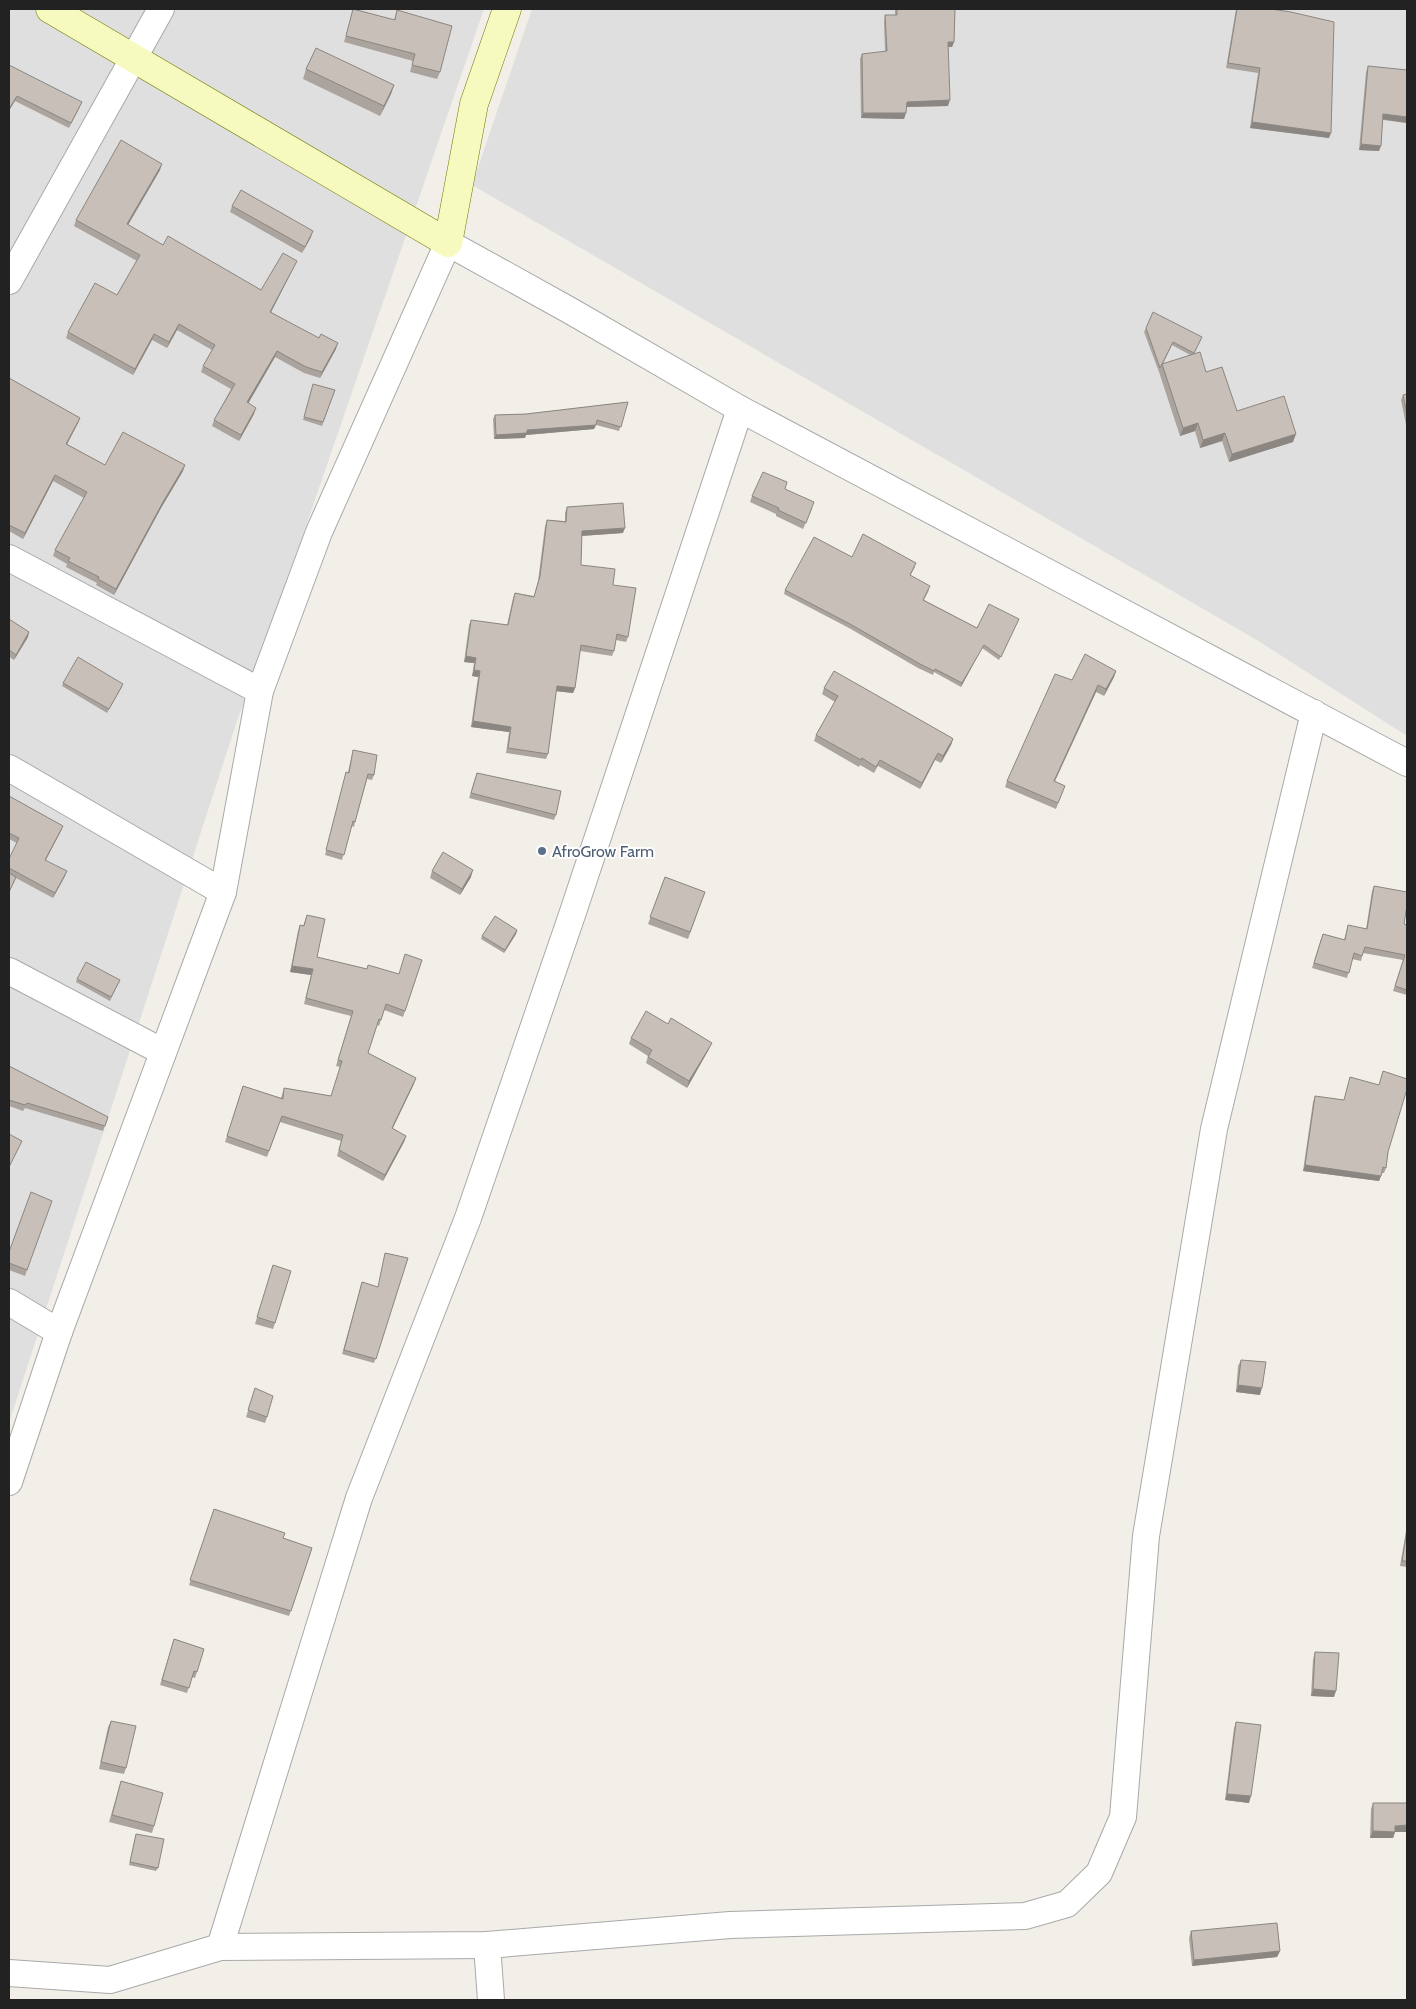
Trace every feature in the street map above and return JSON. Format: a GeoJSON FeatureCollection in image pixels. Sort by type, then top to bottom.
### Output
{"type":"FeatureCollection","features":[{"type":"Feature","properties":{"kind":"street"},"geometry":{"type":"LineString","coordinates":[[50,9],[132,59],[448,243],[569,310],[740,409],[1407,764]]}},
{"type":"Feature","properties":{"kind":"street"},"geometry":{"type":"LineString","coordinates":[[9,281],[160,9]]}},
{"type":"Feature","properties":{"kind":"street"},"geometry":{"type":"LineString","coordinates":[[9,1482],[59,1332],[223,892],[260,691],[319,532],[448,243],[474,104],[507,9]]}},
{"type":"Feature","properties":{"kind":"street"},"geometry":{"type":"LineString","coordinates":[[220,1947],[358,1498],[468,1218],[573,912],[740,409]]}},
{"type":"Feature","properties":{"kind":"street"},"geometry":{"type":"LineString","coordinates":[[9,558],[260,691]]}},
{"type":"Feature","properties":{"kind":"street"},"geometry":{"type":"LineString","coordinates":[[9,1973],[110,1980],[220,1947],[487,1944],[730,1925],[1025,1916],[1067,1904],[1099,1873],[1123,1817],[1146,1536],[1214,1129],[1314,713]]}},
{"type":"Feature","properties":{"kind":"street"},"geometry":{"type":"LineString","coordinates":[[9,768],[223,892]]}},
{"type":"Feature","properties":{"kind":"street"},"geometry":{"type":"LineString","coordinates":[[9,971],[163,1052]]}},
{"type":"Feature","properties":{"kind":"street"},"geometry":{"type":"LineString","coordinates":[[9,1302],[59,1332]]}},
{"type":"Feature","properties":{"kind":"street"},"geometry":{"type":"LineString","coordinates":[[487,1944],[491,2000]]}},
{"type":"Feature","properties":{"kind":"shaded area"},"geometry":{"type":"Polygon","coordinates":[[[9,9],[484,9],[256,671],[238,718],[9,1423],[9,9]]]}},
{"type":"Feature","properties":{"kind":"shaded area"},"geometry":{"type":"Polygon","coordinates":[[[532,9],[1407,9],[1407,736],[1255,639],[472,185],[532,9]]]}},
{"type":"Feature","properties":{"kind":"building"},"geometry":{"type":"Polygon","coordinates":[[[353,9],[395,20],[397,10],[452,26],[440,72],[412,65],[415,54],[346,36],[353,9]]]}},
{"type":"Feature","properties":{"kind":"building"},"geometry":{"type":"Polygon","coordinates":[[[897,9],[955,9],[954,42],[948,42],[950,100],[907,102],[906,113],[863,113],[862,54],[887,51],[885,15],[897,15],[897,9]]]}},
{"type":"Feature","properties":{"kind":"building"},"geometry":{"type":"Polygon","coordinates":[[[1237,9],[1271,9],[1334,22],[1331,133],[1252,122],[1260,68],[1228,63],[1237,9]]]}},
{"type":"Feature","properties":{"kind":"building"},"geometry":{"type":"Polygon","coordinates":[[[316,48],[394,85],[384,106],[306,69],[316,48]]]}},
{"type":"Feature","properties":{"kind":"building"},"geometry":{"type":"Polygon","coordinates":[[[9,65],[82,102],[71,123],[17,96],[9,109],[9,65]]]}},
{"type":"Feature","properties":{"kind":"building"},"geometry":{"type":"Polygon","coordinates":[[[1368,66],[1407,70],[1407,117],[1383,114],[1381,146],[1361,144],[1368,66]]]}},
{"type":"Feature","properties":{"kind":"building"},"geometry":{"type":"Polygon","coordinates":[[[121,140],[162,164],[127,224],[163,245],[168,236],[261,290],[283,253],[297,261],[270,312],[319,338],[321,334],[338,343],[322,372],[306,367],[277,351],[247,402],[256,408],[241,435],[214,420],[235,384],[203,366],[215,345],[179,324],[169,342],[154,334],[135,369],[68,332],[95,283],[117,295],[140,255],[76,220],[121,140]]]}},
{"type":"Feature","properties":{"kind":"building"},"geometry":{"type":"Polygon","coordinates":[[[241,190],[313,231],[305,247],[232,206],[241,190]]]}},
{"type":"Feature","properties":{"kind":"building"},"geometry":{"type":"Polygon","coordinates":[[[1153,312],[1202,337],[1194,353],[1173,342],[1160,368],[1146,328],[1153,312]]]}},
{"type":"Feature","properties":{"kind":"building"},"geometry":{"type":"Polygon","coordinates":[[[1200,352],[1206,372],[1222,367],[1237,411],[1284,396],[1296,434],[1232,454],[1225,433],[1203,440],[1198,423],[1183,428],[1162,364],[1200,352]]]}},
{"type":"Feature","properties":{"kind":"building"},"geometry":{"type":"Polygon","coordinates":[[[9,378],[80,418],[66,444],[105,465],[123,432],[185,465],[116,589],[98,579],[99,577],[68,561],[70,558],[55,550],[87,492],[55,475],[25,533],[9,525],[9,378]]]}},
{"type":"Feature","properties":{"kind":"building"},"geometry":{"type":"Polygon","coordinates":[[[313,384],[335,390],[323,422],[304,417],[313,384]]]}},
{"type":"Feature","properties":{"kind":"building"},"geometry":{"type":"Polygon","coordinates":[[[1407,394],[1407,414],[1403,395],[1407,394]]]}},
{"type":"Feature","properties":{"kind":"building"},"geometry":{"type":"Polygon","coordinates":[[[628,402],[621,427],[597,420],[596,425],[527,430],[527,433],[496,435],[495,415],[526,414],[628,402]]]}},
{"type":"Feature","properties":{"kind":"building"},"geometry":{"type":"Polygon","coordinates":[[[763,472],[787,482],[785,489],[814,502],[806,523],[752,496],[763,472]]]}},
{"type":"Feature","properties":{"kind":"building"},"geometry":{"type":"Polygon","coordinates":[[[623,503],[625,528],[582,531],[581,565],[615,569],[613,585],[636,588],[628,637],[617,634],[614,651],[581,645],[575,688],[557,686],[548,754],[508,748],[511,727],[473,721],[480,671],[474,670],[476,658],[466,656],[471,620],[508,625],[515,593],[534,597],[540,576],[547,520],[566,522],[567,507],[623,503]]]}},
{"type":"Feature","properties":{"kind":"building"},"geometry":{"type":"Polygon","coordinates":[[[863,534],[916,563],[910,575],[930,586],[923,600],[977,628],[989,604],[1019,619],[1001,657],[984,645],[962,683],[935,669],[934,671],[920,664],[785,590],[814,537],[852,557],[863,534]]]}},
{"type":"Feature","properties":{"kind":"building"},"geometry":{"type":"Polygon","coordinates":[[[9,619],[29,632],[16,655],[9,650],[9,619]]]}},
{"type":"Feature","properties":{"kind":"building"},"geometry":{"type":"Polygon","coordinates":[[[1085,654],[1116,671],[1106,689],[1098,685],[1054,781],[1065,786],[1058,803],[1007,781],[1055,674],[1072,680],[1085,654]]]}},
{"type":"Feature","properties":{"kind":"building"},"geometry":{"type":"Polygon","coordinates":[[[78,657],[123,684],[109,709],[63,683],[78,657]]]}},
{"type":"Feature","properties":{"kind":"building"},"geometry":{"type":"Polygon","coordinates":[[[834,671],[953,739],[943,756],[938,753],[922,783],[880,760],[876,767],[816,735],[838,696],[824,688],[834,671]]]}},
{"type":"Feature","properties":{"kind":"building"},"geometry":{"type":"Polygon","coordinates":[[[353,750],[377,755],[374,775],[368,774],[344,855],[326,850],[346,772],[349,773],[353,750]]]}},
{"type":"Feature","properties":{"kind":"building"},"geometry":{"type":"Polygon","coordinates":[[[477,773],[561,791],[556,815],[471,793],[477,773]]]}},
{"type":"Feature","properties":{"kind":"building"},"geometry":{"type":"Polygon","coordinates":[[[9,796],[63,826],[45,860],[67,871],[55,893],[9,868],[9,859],[19,838],[9,833],[9,796]]]}},
{"type":"Feature","properties":{"kind":"building"},"geometry":{"type":"Polygon","coordinates":[[[443,852],[473,870],[462,889],[432,871],[443,852]]]}},
{"type":"Feature","properties":{"kind":"building"},"geometry":{"type":"Polygon","coordinates":[[[9,873],[16,877],[9,892],[9,873]]]}},
{"type":"Feature","properties":{"kind":"building"},"geometry":{"type":"Polygon","coordinates":[[[665,877],[705,892],[690,932],[650,917],[665,877]]]}},
{"type":"Feature","properties":{"kind":"building"},"geometry":{"type":"Polygon","coordinates":[[[1374,886],[1407,892],[1404,924],[1407,925],[1407,990],[1395,986],[1405,955],[1365,947],[1362,956],[1354,953],[1349,973],[1314,963],[1323,934],[1345,940],[1348,925],[1367,929],[1374,886]]]}},
{"type":"Feature","properties":{"kind":"building"},"geometry":{"type":"Polygon","coordinates":[[[307,915],[325,919],[317,957],[367,969],[368,965],[399,974],[405,954],[422,960],[405,1011],[386,1004],[368,1053],[416,1078],[392,1128],[406,1136],[385,1175],[339,1150],[343,1135],[282,1116],[269,1151],[227,1136],[243,1086],[283,1099],[284,1088],[331,1096],[342,1061],[338,1060],[353,1011],[306,998],[313,969],[292,966],[300,925],[304,926],[307,915]]]}},
{"type":"Feature","properties":{"kind":"building"},"geometry":{"type":"Polygon","coordinates":[[[495,916],[517,930],[505,950],[482,936],[495,916]]]}},
{"type":"Feature","properties":{"kind":"building"},"geometry":{"type":"Polygon","coordinates":[[[86,962],[120,980],[111,997],[77,979],[86,962]]]}},
{"type":"Feature","properties":{"kind":"building"},"geometry":{"type":"Polygon","coordinates":[[[646,1011],[668,1024],[671,1018],[712,1043],[689,1081],[648,1057],[652,1050],[631,1038],[646,1011]]]}},
{"type":"Feature","properties":{"kind":"building"},"geometry":{"type":"Polygon","coordinates":[[[9,1066],[108,1117],[105,1126],[27,1103],[25,1105],[9,1100],[9,1066]]]}},
{"type":"Feature","properties":{"kind":"building"},"geometry":{"type":"Polygon","coordinates":[[[1383,1071],[1407,1079],[1407,1089],[1388,1152],[1386,1168],[1383,1167],[1381,1176],[1305,1165],[1315,1096],[1344,1100],[1350,1077],[1379,1085],[1383,1071]]]}},
{"type":"Feature","properties":{"kind":"building"},"geometry":{"type":"Polygon","coordinates":[[[9,1134],[22,1141],[9,1167],[9,1134]]]}},
{"type":"Feature","properties":{"kind":"building"},"geometry":{"type":"Polygon","coordinates":[[[31,1192],[52,1201],[27,1270],[9,1263],[9,1252],[31,1192]]]}},
{"type":"Feature","properties":{"kind":"building"},"geometry":{"type":"Polygon","coordinates":[[[385,1253],[408,1258],[376,1359],[344,1350],[362,1282],[378,1287],[385,1253]]]}},
{"type":"Feature","properties":{"kind":"building"},"geometry":{"type":"Polygon","coordinates":[[[273,1265],[291,1271],[275,1323],[257,1317],[273,1265]]]}},
{"type":"Feature","properties":{"kind":"building"},"geometry":{"type":"Polygon","coordinates":[[[1241,1360],[1266,1362],[1262,1388],[1238,1385],[1241,1360]]]}},
{"type":"Feature","properties":{"kind":"building"},"geometry":{"type":"Polygon","coordinates":[[[255,1388],[273,1396],[267,1417],[248,1410],[255,1388]]]}},
{"type":"Feature","properties":{"kind":"building"},"geometry":{"type":"Polygon","coordinates":[[[214,1509],[285,1533],[283,1538],[312,1548],[291,1611],[190,1580],[214,1509]]]}},
{"type":"Feature","properties":{"kind":"building"},"geometry":{"type":"Polygon","coordinates":[[[1407,1531],[1407,1561],[1402,1561],[1407,1531]]]}},
{"type":"Feature","properties":{"kind":"building"},"geometry":{"type":"Polygon","coordinates":[[[174,1639],[204,1649],[197,1672],[194,1671],[189,1688],[162,1680],[174,1639]]]}},
{"type":"Feature","properties":{"kind":"building"},"geometry":{"type":"Polygon","coordinates":[[[1315,1652],[1339,1653],[1336,1691],[1313,1689],[1315,1652]]]}},
{"type":"Feature","properties":{"kind":"building"},"geometry":{"type":"Polygon","coordinates":[[[111,1721],[136,1726],[126,1768],[101,1762],[111,1721]]]}},
{"type":"Feature","properties":{"kind":"building"},"geometry":{"type":"Polygon","coordinates":[[[1236,1722],[1261,1725],[1251,1796],[1227,1794],[1236,1722]]]}},
{"type":"Feature","properties":{"kind":"building"},"geometry":{"type":"Polygon","coordinates":[[[121,1781],[163,1793],[154,1826],[112,1815],[121,1781]]]}},
{"type":"Feature","properties":{"kind":"building"},"geometry":{"type":"Polygon","coordinates":[[[1373,1803],[1407,1803],[1407,1825],[1395,1826],[1395,1832],[1373,1831],[1373,1803]]]}},
{"type":"Feature","properties":{"kind":"building"},"geometry":{"type":"Polygon","coordinates":[[[136,1834],[164,1839],[158,1868],[130,1862],[136,1834]]]}},
{"type":"Feature","properties":{"kind":"building"},"geometry":{"type":"Polygon","coordinates":[[[1277,1923],[1280,1951],[1194,1960],[1191,1931],[1277,1923]]]}},
{"type":"Feature","properties":{"kind":"place","name":"AfroGrow Farm"},"geometry":{"type":"Point","coordinates":[542,851]}}]}
